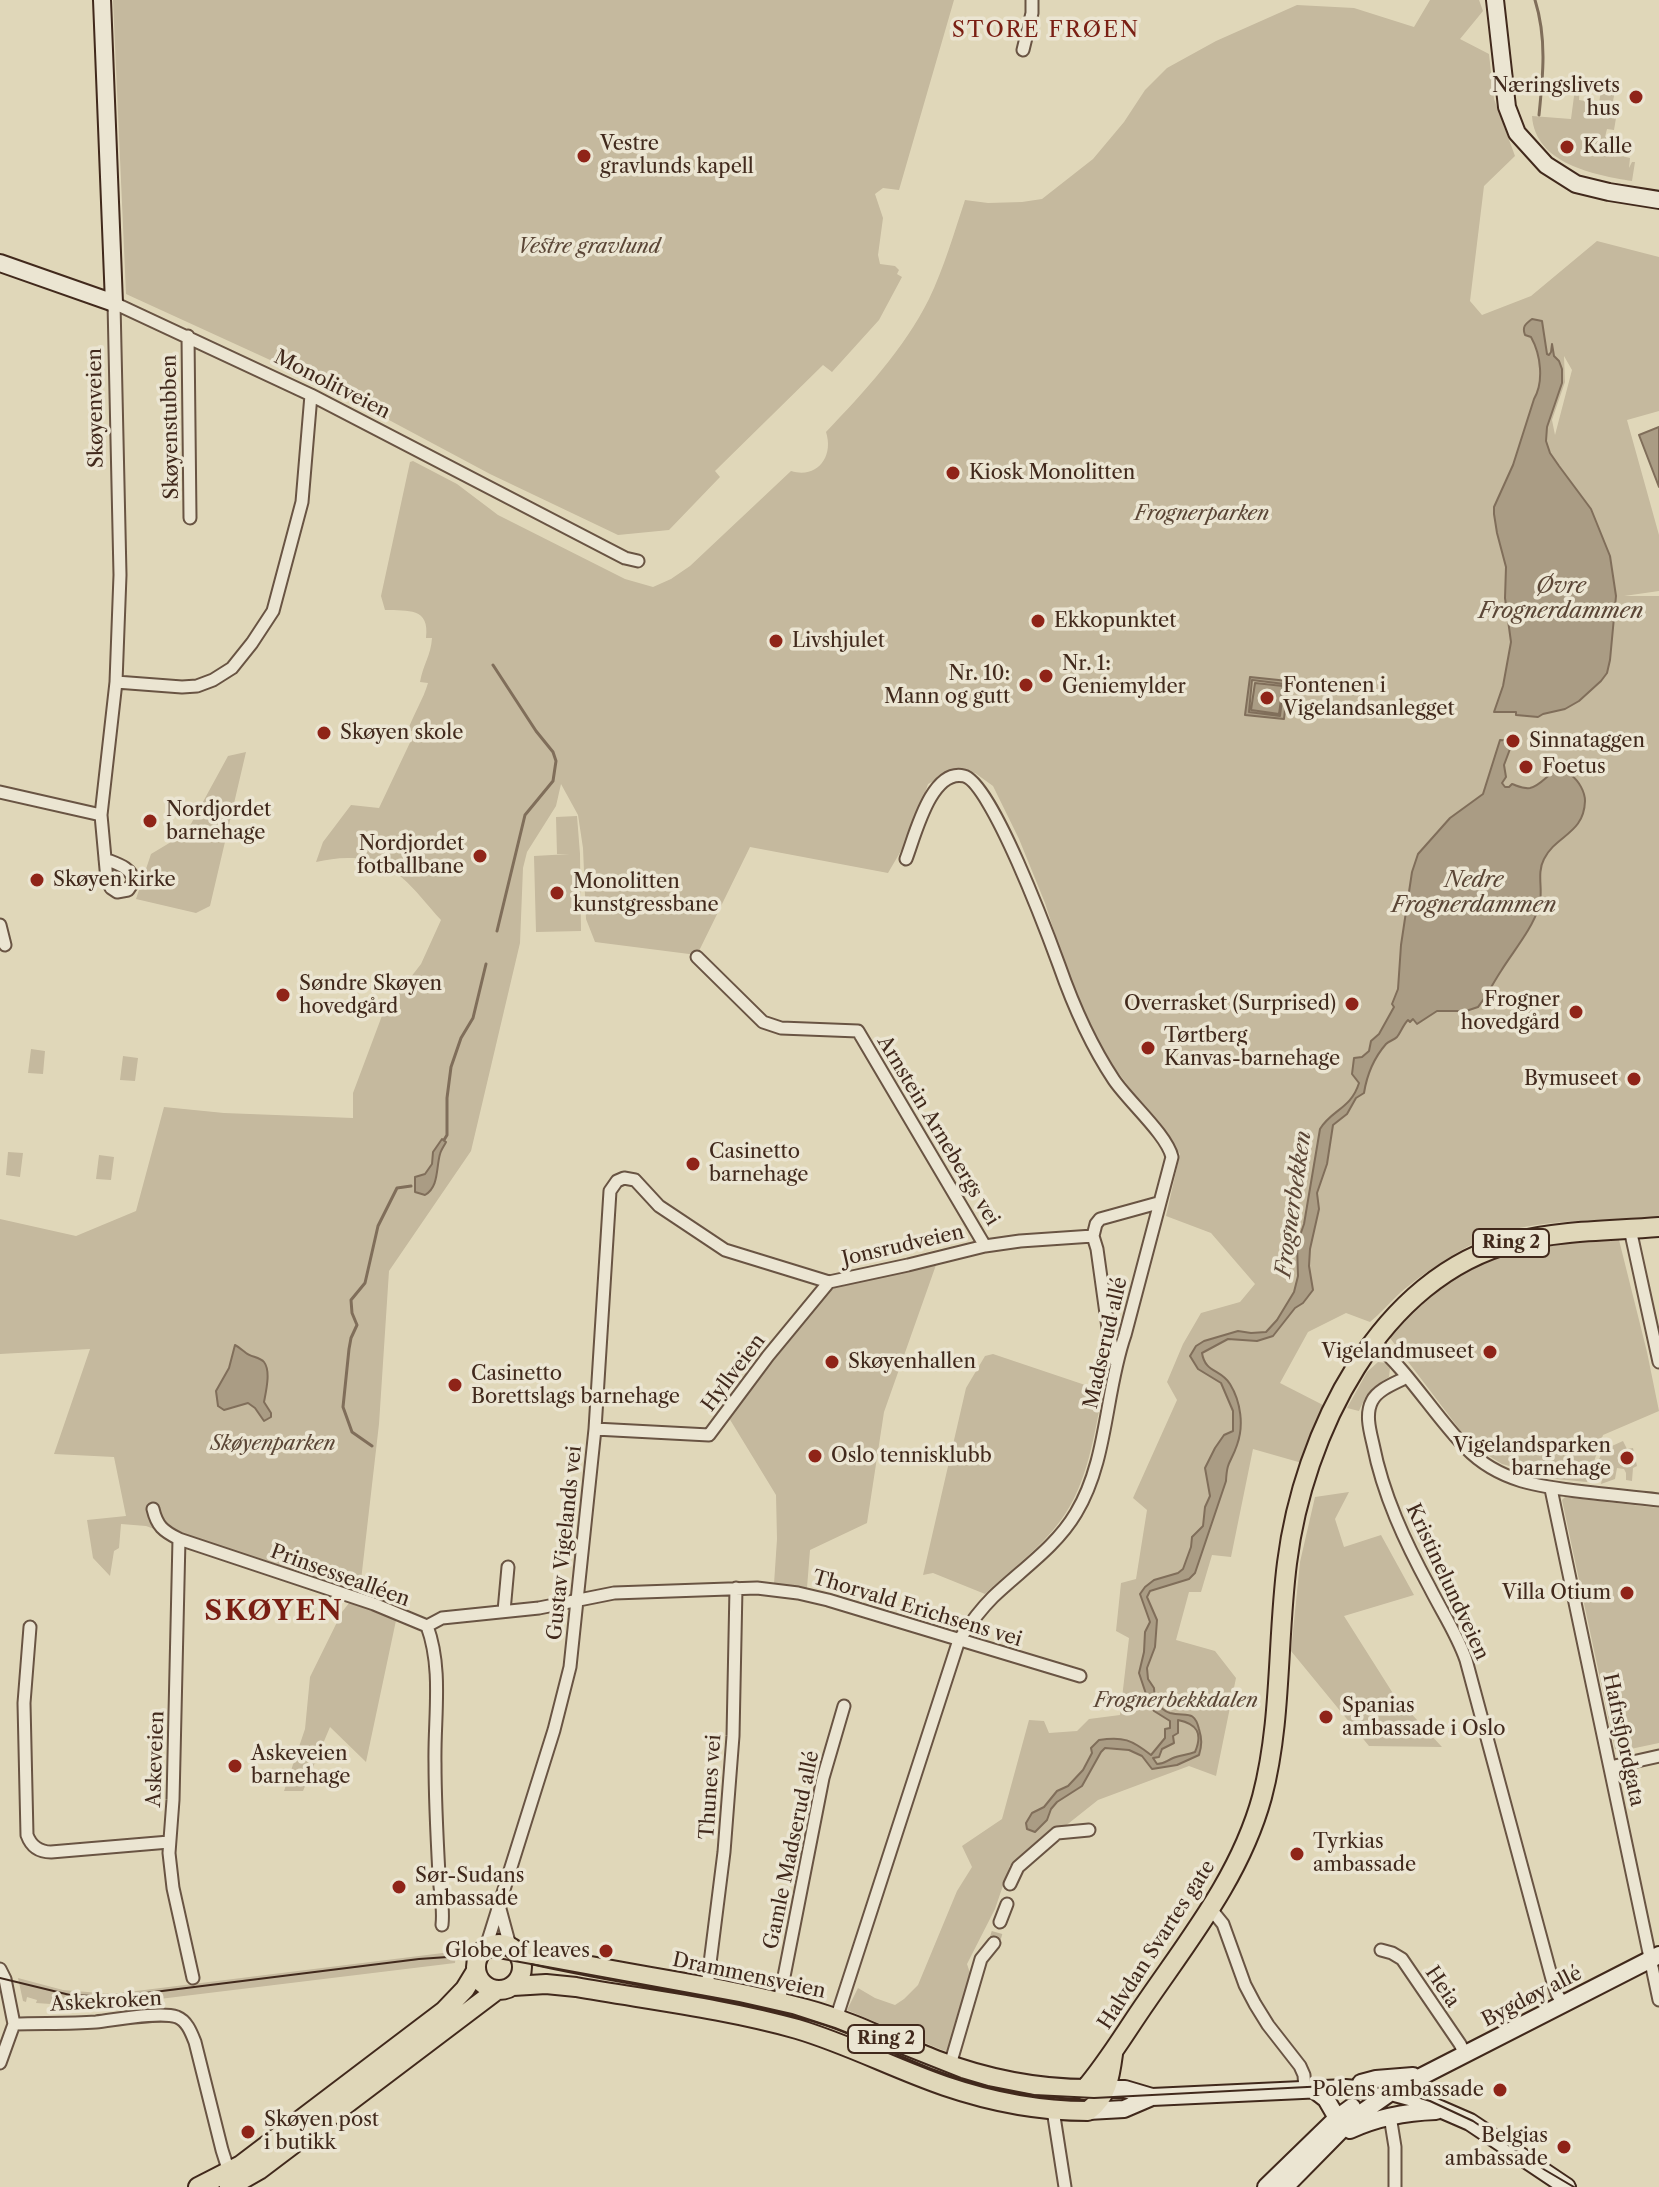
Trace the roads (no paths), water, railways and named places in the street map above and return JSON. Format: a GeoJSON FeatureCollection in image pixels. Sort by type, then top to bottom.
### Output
{"type":"FeatureCollection","features":[{"type":"Feature","properties":{"kind":"main road","name":"Halvdan Svartes gate"},"geometry":{"type":"LineString","coordinates":[[1084,2090],[1113,2054],[1210,1908],[1241,1855],[1262,1797],[1271,1749],[1287,1562],[1300,1495],[1343,1387],[1373,1341],[1422,1291],[1478,1255],[1513,1242],[1537,1238],[1659,1227]]}},
{"type":"Feature","properties":{"kind":"main road"},"geometry":{"type":"LineString","coordinates":[[198,2187],[229,2179],[259,2170],[518,1981],[523,1967],[521,1957],[513,1948],[499,1943],[486,1947],[477,1959],[476,1971],[465,1989],[444,2011],[250,2158],[229,2179]]}},
{"type":"Feature","properties":{"kind":"main road","name":"Drammensveien"},"geometry":{"type":"LineString","coordinates":[[513,1948],[563,1961],[779,2002],[836,2019],[950,2065],[1009,2083],[1057,2090],[1107,2089]]}},
{"type":"Feature","properties":{"kind":"main road"},"geometry":{"type":"LineString","coordinates":[[476,1971],[483,1984],[505,1988]]}},
{"type":"Feature","properties":{"kind":"main road","name":"Drammensveien"},"geometry":{"type":"LineString","coordinates":[[505,1988],[546,1984],[576,1987],[772,2023],[830,2040],[971,2094],[1029,2108],[1088,2111]]}},
{"type":"Feature","properties":{"kind":"main road","name":"Halvdan Svartes gate"},"geometry":{"type":"LineString","coordinates":[[1107,2089],[1113,2054]]}},
{"type":"Feature","properties":{"kind":"main road"},"geometry":{"type":"LineString","coordinates":[[1088,2111],[1107,2089]]}},
{"type":"Feature","properties":{"kind":"street","name":"Skøyenveien"},"geometry":{"type":"LineString","coordinates":[[102,0],[114,303],[120,575],[116,682],[101,815],[105,859]]}},
{"type":"Feature","properties":{"kind":"street"},"geometry":{"type":"LineString","coordinates":[[1023,50],[1032,0]]}},
{"type":"Feature","properties":{"kind":"street"},"geometry":{"type":"LineString","coordinates":[[1495,0],[1507,107],[1517,133],[1546,165],[1576,184],[1659,200]]}},
{"type":"Feature","properties":{"kind":"street"},"geometry":{"type":"LineString","coordinates":[[1504,73],[1507,40],[1505,0]]}},
{"type":"Feature","properties":{"kind":"street","name":"Monolitveien"},"geometry":{"type":"LineString","coordinates":[[0,263],[114,303],[188,336],[311,395],[625,558],[638,561]]}},
{"type":"Feature","properties":{"kind":"street","name":"Skøyenstubben"},"geometry":{"type":"LineString","coordinates":[[188,336],[190,518]]}},
{"type":"Feature","properties":{"kind":"street"},"geometry":{"type":"LineString","coordinates":[[116,682],[197,686],[232,668],[252,643],[273,611],[302,502],[311,395]]}},
{"type":"Feature","properties":{"kind":"street","name":"Madserud allé"},"geometry":{"type":"LineString","coordinates":[[836,2019],[959,1640],[992,1598],[1051,1545],[1077,1513],[1087,1491],[1095,1469],[1116,1361],[1171,1163],[1171,1151],[1166,1142],[1098,1055],[1080,1020],[1038,908],[1011,847],[971,778],[954,776],[944,780],[935,790],[928,800],[906,859]]}},
{"type":"Feature","properties":{"kind":"street"},"geometry":{"type":"LineString","coordinates":[[0,792],[101,815]]}},
{"type":"Feature","properties":{"kind":"street"},"geometry":{"type":"LineString","coordinates":[[0,925],[5,945]]}},
{"type":"Feature","properties":{"kind":"street","name":"Arnstein Arnebergs vei"},"geometry":{"type":"LineString","coordinates":[[697,957],[763,1022],[781,1028],[858,1031],[985,1246]]}},
{"type":"Feature","properties":{"kind":"street","name":"Jonsrudveien"},"geometry":{"type":"LineString","coordinates":[[624,1178],[635,1180],[659,1206],[725,1250],[829,1282],[985,1246],[1093,1236]]}},
{"type":"Feature","properties":{"kind":"street","name":"Gustav Vigelands vei"},"geometry":{"type":"LineString","coordinates":[[486,1947],[500,1909],[570,1667],[595,1429],[610,1191],[617,1181],[624,1178]]}},
{"type":"Feature","properties":{"kind":"street"},"geometry":{"type":"LineString","coordinates":[[1116,1361],[1093,1236],[1096,1224],[1100,1219],[1158,1203]]}},
{"type":"Feature","properties":{"kind":"street"},"geometry":{"type":"LineString","coordinates":[[1630,1229],[1659,1362]]}},
{"type":"Feature","properties":{"kind":"street","name":"Hyllveien"},"geometry":{"type":"LineString","coordinates":[[595,1429],[709,1435],[829,1282]]}},
{"type":"Feature","properties":{"kind":"street"},"geometry":{"type":"LineString","coordinates":[[1373,1341],[1396,1361],[1466,1448],[1475,1457],[1509,1477],[1551,1489],[1659,1500]]}},
{"type":"Feature","properties":{"kind":"street","name":"Kristinelundveien"},"geometry":{"type":"LineString","coordinates":[[1407,1377],[1378,1393],[1370,1405],[1377,1468],[1394,1515],[1463,1651],[1549,1966],[1563,2004]]}},
{"type":"Feature","properties":{"kind":"street","name":"Hafrsfjordgata"},"geometry":{"type":"LineString","coordinates":[[1551,1489],[1610,1767],[1655,1957],[1659,2000]]}},
{"type":"Feature","properties":{"kind":"street","name":"Prinsessealléen"},"geometry":{"type":"LineString","coordinates":[[153,1509],[157,1524],[179,1539],[374,1604],[427,1626],[433,1647],[437,1691],[435,1762],[439,1877],[444,1910],[442,1925]]}},
{"type":"Feature","properties":{"kind":"street","name":"Askeveien"},"geometry":{"type":"LineString","coordinates":[[179,1539],[173,1800],[169,1842],[173,1888],[193,1978]]}},
{"type":"Feature","properties":{"kind":"street"},"geometry":{"type":"LineString","coordinates":[[504,1611],[508,1567]]}},
{"type":"Feature","properties":{"kind":"street","name":"Thorvald Erichsens vei"},"geometry":{"type":"LineString","coordinates":[[427,1626],[442,1618],[539,1608],[614,1593],[736,1588],[777,1590],[813,1596],[1080,1676]]}},
{"type":"Feature","properties":{"kind":"street","name":"Thunes vei"},"geometry":{"type":"LineString","coordinates":[[707,1987],[724,1852],[733,1736],[736,1588]]}},
{"type":"Feature","properties":{"kind":"street"},"geometry":{"type":"LineString","coordinates":[[30,1627],[24,1703],[27,1835],[31,1844],[40,1851],[51,1852],[169,1842]]}},
{"type":"Feature","properties":{"kind":"street","name":"Gamle Madserud allé"},"geometry":{"type":"LineString","coordinates":[[779,2002],[823,1778],[844,1706]]}},
{"type":"Feature","properties":{"kind":"street"},"geometry":{"type":"LineString","coordinates":[[1610,1767],[1659,1756]]}},
{"type":"Feature","properties":{"kind":"street"},"geometry":{"type":"LineString","coordinates":[[1010,1884],[1018,1867],[1057,1833],[1089,1830]]}},
{"type":"Feature","properties":{"kind":"street"},"geometry":{"type":"LineString","coordinates":[[1000,1922],[1007,1904]]}},
{"type":"Feature","properties":{"kind":"street"},"geometry":{"type":"LineString","coordinates":[[1210,1908],[1223,1924],[1255,2004],[1300,2066],[1309,2089],[1326,2099],[1337,2118]]}},
{"type":"Feature","properties":{"kind":"street","name":"Gustav Vigelands vei"},"geometry":{"type":"LineString","coordinates":[[500,1909],[513,1948]]}},
{"type":"Feature","properties":{"kind":"street"},"geometry":{"type":"LineString","coordinates":[[950,2065],[981,1959],[994,1943]]}},
{"type":"Feature","properties":{"kind":"street","name":"Heia"},"geometry":{"type":"LineString","coordinates":[[1381,1950],[1402,1959],[1465,2054]]}},
{"type":"Feature","properties":{"kind":"street","name":"Bygdøy allé"},"geometry":{"type":"LineString","coordinates":[[1285,2187],[1350,2121],[1391,2092],[1655,1957]]}},
{"type":"Feature","properties":{"kind":"street"},"geometry":{"type":"LineString","coordinates":[[0,1969],[7,1985],[14,2024],[0,2063]]}},
{"type":"Feature","properties":{"kind":"street","name":"Askekroken"},"geometry":{"type":"LineString","coordinates":[[14,2024],[93,2022],[160,2015],[181,2019],[195,2042],[229,2179]]}},
{"type":"Feature","properties":{"kind":"street","name":"Bygdøy allé"},"geometry":{"type":"LineString","coordinates":[[1345,2088],[1376,2079],[1423,2075]]}},
{"type":"Feature","properties":{"kind":"street","name":"Drammensveien"},"geometry":{"type":"LineString","coordinates":[[1107,2089],[1125,2089],[1152,2097],[1345,2088],[1391,2092],[1446,2111],[1483,2130],[1567,2187]]}},
{"type":"Feature","properties":{"kind":"street","name":"Bygdøy allé"},"geometry":{"type":"LineString","coordinates":[[1266,2187],[1337,2118],[1362,2102],[1391,2092]]}},
{"type":"Feature","properties":{"kind":"street","name":"Drammensveien"},"geometry":{"type":"LineString","coordinates":[[1088,2111],[1124,2109],[1152,2097]]}},
{"type":"Feature","properties":{"kind":"street"},"geometry":{"type":"LineString","coordinates":[[1053,2110],[1065,2187]]}},
{"type":"Feature","properties":{"kind":"street"},"geometry":{"type":"LineString","coordinates":[[1334,2138],[1390,2116],[1419,2111],[1446,2111]]}},
{"type":"Feature","properties":{"kind":"street"},"geometry":{"type":"LineString","coordinates":[[1390,2116],[1395,2147],[1395,2187]]}},
{"type":"Feature","properties":{"kind":"water","name":"Øvre Frognerdammen"},"geometry":{"type":"Polygon","coordinates":[[[1532,319],[1542,321],[1547,354],[1551,352],[1552,344],[1554,356],[1562,369],[1562,383],[1547,427],[1546,441],[1550,453],[1591,509],[1610,556],[1616,596],[1607,673],[1579,701],[1538,717],[1516,715],[1516,712],[1494,712],[1503,686],[1511,642],[1505,598],[1506,567],[1494,507],[1513,465],[1539,385],[1537,352],[1531,337],[1525,335],[1524,330],[1532,319]]]}},
{"type":"Feature","properties":{"kind":"water"},"geometry":{"type":"Polygon","coordinates":[[[1659,427],[1659,487],[1639,435],[1659,427]]]}},
{"type":"Feature","properties":{"kind":"water"},"geometry":{"type":"Polygon","coordinates":[[[1250,677],[1288,681],[1284,719],[1245,715],[1250,677]],[[1252,680],[1249,712],[1280,716],[1284,684],[1252,680]]]}},
{"type":"Feature","properties":{"kind":"water","name":"Fontenen i Vigelandsanlegget"},"geometry":{"type":"Polygon","coordinates":[[[1255,683],[1283,686],[1279,714],[1251,710],[1255,683]]]}},
{"type":"Feature","properties":{"kind":"water","name":"Nedre Frognerdammen"},"geometry":{"type":"Polygon","coordinates":[[[1500,740],[1513,741],[1504,765],[1506,777],[1502,783],[1505,787],[1512,784],[1530,788],[1560,770],[1577,780],[1585,801],[1580,821],[1544,859],[1536,916],[1478,1007],[1466,1011],[1437,1011],[1417,1024],[1413,1019],[1408,1020],[1397,1037],[1386,1044],[1378,1055],[1364,1093],[1356,1098],[1347,1114],[1333,1125],[1327,1164],[1317,1193],[1319,1209],[1310,1249],[1313,1290],[1273,1336],[1257,1341],[1228,1339],[1202,1353],[1206,1364],[1226,1379],[1234,1391],[1240,1414],[1239,1438],[1195,1573],[1189,1579],[1150,1591],[1147,1597],[1157,1620],[1155,1647],[1147,1668],[1155,1701],[1168,1712],[1195,1719],[1201,1739],[1199,1755],[1177,1765],[1152,1769],[1142,1756],[1129,1750],[1105,1748],[1082,1786],[1057,1802],[1047,1820],[1035,1832],[1027,1829],[1026,1823],[1032,1813],[1044,1807],[1057,1791],[1068,1786],[1083,1770],[1092,1753],[1091,1748],[1099,1740],[1127,1740],[1151,1755],[1165,1738],[1165,1729],[1170,1728],[1170,1721],[1154,1711],[1139,1673],[1145,1632],[1150,1622],[1140,1594],[1154,1580],[1183,1569],[1192,1537],[1203,1526],[1210,1496],[1205,1468],[1224,1435],[1233,1431],[1233,1411],[1221,1383],[1198,1369],[1190,1356],[1196,1346],[1204,1341],[1238,1331],[1266,1332],[1294,1292],[1298,1276],[1297,1244],[1304,1224],[1320,1129],[1355,1092],[1359,1083],[1352,1074],[1354,1058],[1362,1057],[1369,1051],[1371,1041],[1379,1034],[1394,1007],[1412,872],[1418,854],[1450,818],[1483,794],[1500,740]],[[1178,1720],[1174,1743],[1162,1749],[1159,1757],[1153,1758],[1157,1764],[1195,1752],[1197,1730],[1178,1720]]]}},
{"type":"Feature","properties":{"kind":"water"},"geometry":{"type":"Polygon","coordinates":[[[442,1139],[446,1142],[440,1154],[433,1187],[425,1195],[415,1192],[415,1177],[425,1174],[432,1164],[433,1152],[442,1139]]]}},
{"type":"Feature","properties":{"kind":"water"},"geometry":{"type":"Polygon","coordinates":[[[235,1345],[262,1360],[266,1366],[264,1402],[271,1417],[264,1421],[248,1403],[224,1410],[218,1406],[216,1391],[229,1368],[235,1345]]]}},
{"type":"Feature","properties":{"kind":"waterway"},"geometry":{"type":"LineString","coordinates":[[1535,0],[1543,43],[1539,115]]}},
{"type":"Feature","properties":{"kind":"waterway"},"geometry":{"type":"LineString","coordinates":[[493,665],[553,752],[556,761],[553,781],[525,815],[497,931]]}},
{"type":"Feature","properties":{"kind":"waterway"},"geometry":{"type":"LineString","coordinates":[[444,1140],[447,1135],[451,1067],[461,1038],[473,1018],[486,964]]}},
{"type":"Feature","properties":{"kind":"waterway"},"geometry":{"type":"LineString","coordinates":[[372,1446],[352,1432],[343,1407],[349,1349],[357,1325],[351,1300],[365,1283],[378,1226],[397,1188],[411,1186]]}},
{"type":"Feature","properties":{"kind":"tunnel"},"geometry":{"type":"LineString","coordinates":[[994,1943],[1000,1922]]}},
{"type":"Feature","properties":{"kind":"tram line"},"geometry":{"type":"LineString","coordinates":[[0,1978],[70,1995],[114,1997],[419,1959],[462,1956],[498,1958],[792,2014],[961,2078],[1034,2095],[1094,2098],[1346,2085],[1392,2089],[1430,2101],[1473,2121],[1574,2187]]}},
{"type":"Feature","properties":{"kind":"place","name":"Næringslivets hus"},"geometry":{"type":"Point","coordinates":[1636,97]}},
{"type":"Feature","properties":{"kind":"place","name":"Kalle"},"geometry":{"type":"Point","coordinates":[1567,147]}},
{"type":"Feature","properties":{"kind":"place","name":"Vestre gravlunds kapell"},"geometry":{"type":"Point","coordinates":[584,156]}},
{"type":"Feature","properties":{"kind":"place","name":"Kiosk Monolitten"},"geometry":{"type":"Point","coordinates":[953,473]}},
{"type":"Feature","properties":{"kind":"place","name":"Ekkopunktet"},"geometry":{"type":"Point","coordinates":[1038,621]}},
{"type":"Feature","properties":{"kind":"place","name":"Livshjulet"},"geometry":{"type":"Point","coordinates":[776,641]}},
{"type":"Feature","properties":{"kind":"place","name":"Nr. 1: Geniemylder"},"geometry":{"type":"Point","coordinates":[1046,676]}},
{"type":"Feature","properties":{"kind":"place","name":"Nr. 10: Mann og gutt"},"geometry":{"type":"Point","coordinates":[1026,685]}},
{"type":"Feature","properties":{"kind":"place","name":"Fontenen i Vigelandsanlegget"},"geometry":{"type":"Point","coordinates":[1267,698]}},
{"type":"Feature","properties":{"kind":"place","name":"Skøyen skole"},"geometry":{"type":"Point","coordinates":[324,733]}},
{"type":"Feature","properties":{"kind":"place","name":"Sinnataggen"},"geometry":{"type":"Point","coordinates":[1513,741]}},
{"type":"Feature","properties":{"kind":"place","name":"Foetus"},"geometry":{"type":"Point","coordinates":[1526,767]}},
{"type":"Feature","properties":{"kind":"place","name":"Nordjordet barnehage"},"geometry":{"type":"Point","coordinates":[150,821]}},
{"type":"Feature","properties":{"kind":"place","name":"Nordjordet fotballbane"},"geometry":{"type":"Point","coordinates":[480,856]}},
{"type":"Feature","properties":{"kind":"place","name":"Skøyen kirke"},"geometry":{"type":"Point","coordinates":[37,880]}},
{"type":"Feature","properties":{"kind":"place","name":"Monolitten kunstgressbane"},"geometry":{"type":"Point","coordinates":[557,893]}},
{"type":"Feature","properties":{"kind":"place","name":"Søndre Skøyen hovedgård"},"geometry":{"type":"Point","coordinates":[283,995]}},
{"type":"Feature","properties":{"kind":"place","name":"Overrasket (Surprised)"},"geometry":{"type":"Point","coordinates":[1352,1004]}},
{"type":"Feature","properties":{"kind":"place","name":"Frogner hovedgård"},"geometry":{"type":"Point","coordinates":[1576,1012]}},
{"type":"Feature","properties":{"kind":"place","name":"Tørtberg Kanvas-barnehage"},"geometry":{"type":"Point","coordinates":[1148,1048]}},
{"type":"Feature","properties":{"kind":"place","name":"Bymuseet"},"geometry":{"type":"Point","coordinates":[1634,1079]}},
{"type":"Feature","properties":{"kind":"place","name":"Casinetto barnehage"},"geometry":{"type":"Point","coordinates":[693,1164]}},
{"type":"Feature","properties":{"kind":"place","name":"Vigelandmuseet"},"geometry":{"type":"Point","coordinates":[1490,1352]}},
{"type":"Feature","properties":{"kind":"place","name":"Skøyenhallen"},"geometry":{"type":"Point","coordinates":[832,1362]}},
{"type":"Feature","properties":{"kind":"place","name":"Casinetto Borettslags barnehage"},"geometry":{"type":"Point","coordinates":[455,1385]}},
{"type":"Feature","properties":{"kind":"place","name":"Oslo tennisklubb"},"geometry":{"type":"Point","coordinates":[815,1456]}},
{"type":"Feature","properties":{"kind":"place","name":"Vigelandsparken barnehage"},"geometry":{"type":"Point","coordinates":[1627,1458]}},
{"type":"Feature","properties":{"kind":"place","name":"Villa Otium"},"geometry":{"type":"Point","coordinates":[1627,1593]}},
{"type":"Feature","properties":{"kind":"place","name":"Spanias ambassade i Oslo"},"geometry":{"type":"Point","coordinates":[1326,1717]}},
{"type":"Feature","properties":{"kind":"place","name":"Askeveien barnehage"},"geometry":{"type":"Point","coordinates":[235,1766]}},
{"type":"Feature","properties":{"kind":"place","name":"Tyrkias ambassade"},"geometry":{"type":"Point","coordinates":[1297,1854]}},
{"type":"Feature","properties":{"kind":"place","name":"Sør-Sudans ambassade"},"geometry":{"type":"Point","coordinates":[399,1887]}},
{"type":"Feature","properties":{"kind":"place","name":"Globe of leaves"},"geometry":{"type":"Point","coordinates":[606,1951]}},
{"type":"Feature","properties":{"kind":"place","name":"Polens ambassade"},"geometry":{"type":"Point","coordinates":[1500,2090]}},
{"type":"Feature","properties":{"kind":"place","name":"Skøyen post i butikk"},"geometry":{"type":"Point","coordinates":[248,2132]}},
{"type":"Feature","properties":{"kind":"place","name":"Belgias ambassade"},"geometry":{"type":"Point","coordinates":[1564,2147]}},
{"type":"Feature","properties":{"kind":"district","name":"STORE FRØEN"},"geometry":{"type":"Point","coordinates":[1046,31]}},
{"type":"Feature","properties":{"kind":"district","name":"SKØYEN"},"geometry":{"type":"Point","coordinates":[274,1612]}},
{"type":"Feature","properties":{"kind":"park label","name":"Vestre gravlund"},"geometry":{"type":"Point","coordinates":[589,247]}},
{"type":"Feature","properties":{"kind":"park label","name":"Frognerparken"},"geometry":{"type":"Point","coordinates":[1202,514]}},
{"type":"Feature","properties":{"kind":"park label","name":"Skøyenparken"},"geometry":{"type":"Point","coordinates":[273,1444]}},
{"type":"Feature","properties":{"kind":"park label","name":"Frognerbekkdalen"},"geometry":{"type":"Point","coordinates":[1176,1701]}},
{"type":"Feature","properties":{"kind":"water label","name":"Frognerbekken"},"geometry":{"type":"Point","coordinates":[1294,1204]}}]}
